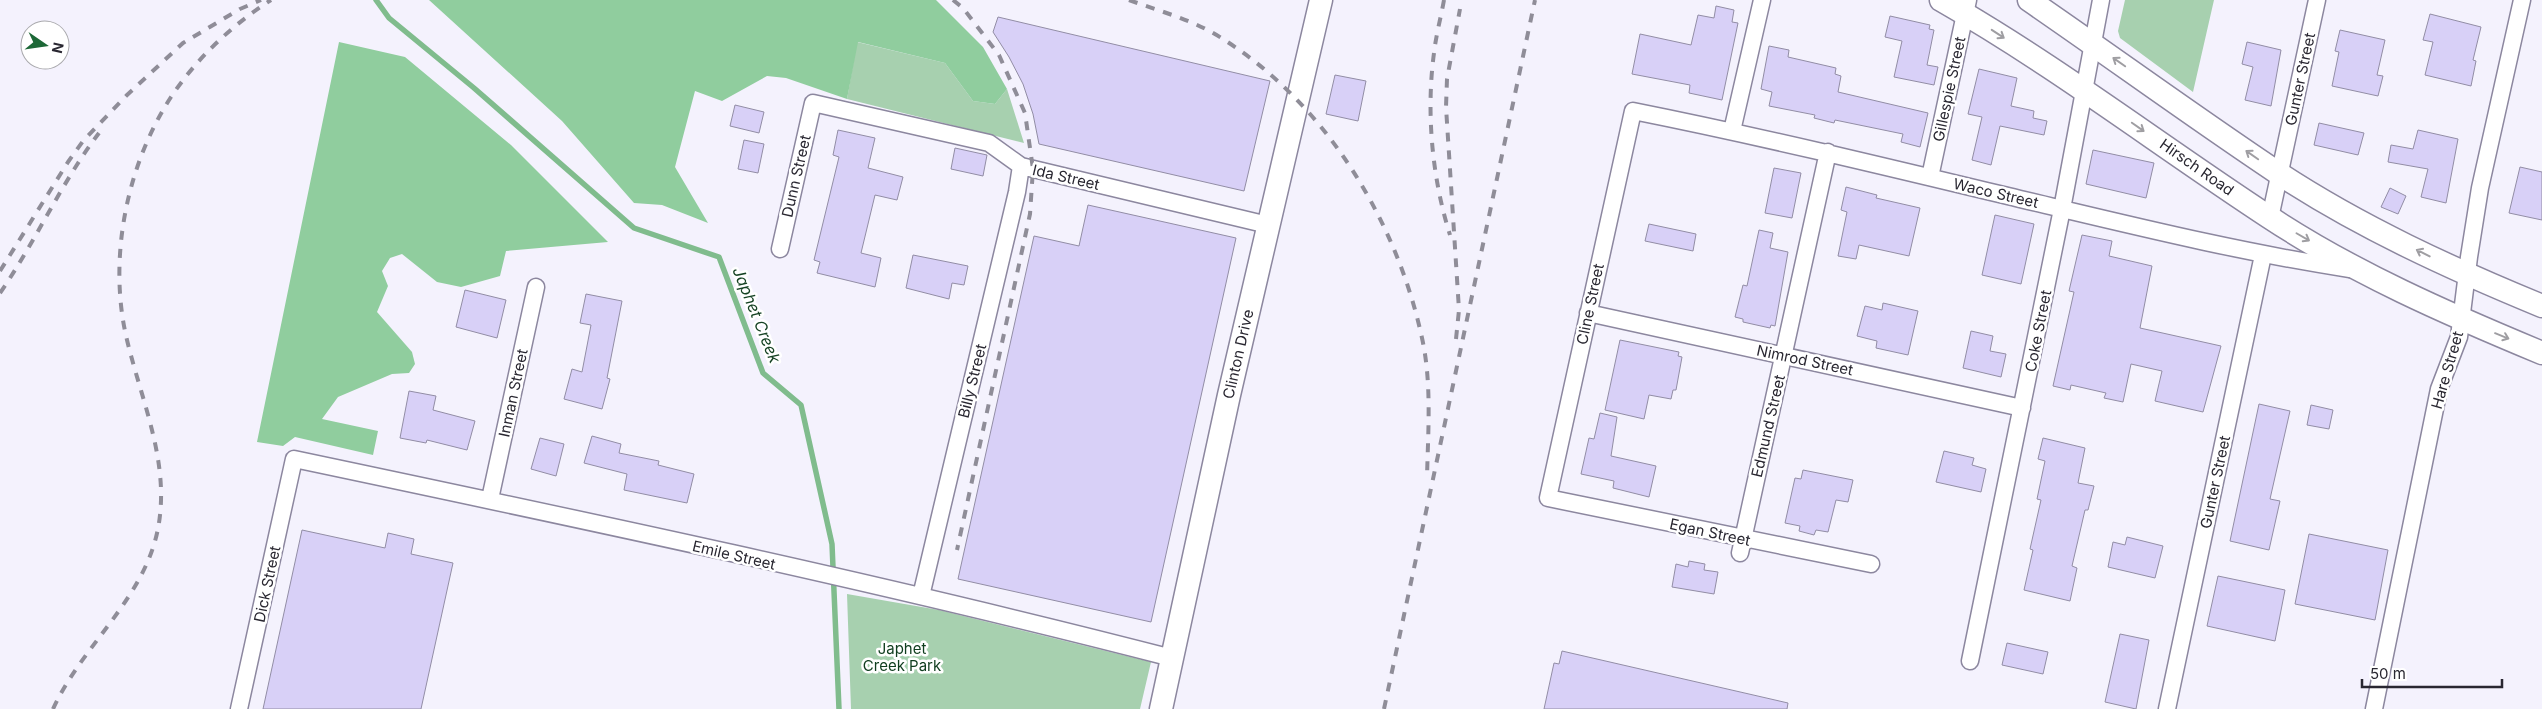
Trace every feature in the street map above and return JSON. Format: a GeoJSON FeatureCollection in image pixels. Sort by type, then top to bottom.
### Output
{"type":"FeatureCollection","features":[{"type":"Feature","properties":{"kind":"main road","name":"Clinton Drive"},"geometry":{"type":"LineString","coordinates":[[1160,709],[1268,225],[1321,0]]}},
{"type":"Feature","properties":{"kind":"main road","name":"Hirsch Road"},"geometry":{"type":"LineString","coordinates":[[1941,0],[1966,7],[2270,218],[2360,271],[2461,319]]}},
{"type":"Feature","properties":{"kind":"main road"},"geometry":{"type":"LineString","coordinates":[[2029,0],[2279,174],[2381,232],[2466,275],[2542,306]]}},
{"type":"Feature","properties":{"kind":"main road"},"geometry":{"type":"LineString","coordinates":[[2461,319],[2542,352]]}},
{"type":"Feature","properties":{"kind":"street"},"geometry":{"type":"LineString","coordinates":[[1732,131],[1762,0]]}},
{"type":"Feature","properties":{"kind":"street","name":"Coke Street"},"geometry":{"type":"LineString","coordinates":[[1970,661],[2062,209],[2101,0]]}},
{"type":"Feature","properties":{"kind":"street","name":"Gunter Street"},"geometry":{"type":"LineString","coordinates":[[2270,218],[2317,0]]}},
{"type":"Feature","properties":{"kind":"street","name":"Hare Street"},"geometry":{"type":"LineString","coordinates":[[2374,709],[2439,389],[2459,337],[2466,275],[2480,188],[2522,0]]}},
{"type":"Feature","properties":{"kind":"street","name":"Gillespie Street"},"geometry":{"type":"LineString","coordinates":[[1930,177],[1966,7]]}},
{"type":"Feature","properties":{"kind":"street","name":"Ida Street"},"geometry":{"type":"LineString","coordinates":[[813,103],[989,143],[1021,166],[1268,225]]}},
{"type":"Feature","properties":{"kind":"street","name":"Dunn Street"},"geometry":{"type":"LineString","coordinates":[[780,249],[813,103]]}},
{"type":"Feature","properties":{"kind":"street","name":"Waco Street"},"geometry":{"type":"LineString","coordinates":[[1632,111],[1828,152],[2263,256],[2360,271]]}},
{"type":"Feature","properties":{"kind":"street","name":"Cline Street"},"geometry":{"type":"LineString","coordinates":[[1548,498],[1632,111]]}},
{"type":"Feature","properties":{"kind":"street","name":"Edmund Street"},"geometry":{"type":"LineString","coordinates":[[1742,546],[1828,152]]}},
{"type":"Feature","properties":{"kind":"street","name":"Billy Street"},"geometry":{"type":"LineString","coordinates":[[913,595],[1015,202],[1021,166]]}},
{"type":"Feature","properties":{"kind":"street","name":"Gunter Street"},"geometry":{"type":"LineString","coordinates":[[2167,709],[2263,256]]}},
{"type":"Feature","properties":{"kind":"street","name":"Inman Street"},"geometry":{"type":"LineString","coordinates":[[490,499],[536,287]]}},
{"type":"Feature","properties":{"kind":"street","name":"Nimrod Street"},"geometry":{"type":"LineString","coordinates":[[1588,313],[2022,408]]}},
{"type":"Feature","properties":{"kind":"street","name":"Emile Street"},"geometry":{"type":"LineString","coordinates":[[294,458],[490,499],[913,595],[1172,658]]}},
{"type":"Feature","properties":{"kind":"street","name":"Dick Street"},"geometry":{"type":"LineString","coordinates":[[239,709],[294,458]]}},
{"type":"Feature","properties":{"kind":"street","name":"Egan Street"},"geometry":{"type":"LineString","coordinates":[[1548,498],[1742,546],[1871,564]]}},
{"type":"Feature","properties":{"kind":"green space"},"geometry":{"type":"Polygon","coordinates":[[[429,0],[936,0],[983,47],[1007,89],[995,104],[973,101],[945,63],[858,42],[847,99],[786,78],[767,76],[722,101],[695,91],[675,167],[708,223],[662,205],[634,203],[562,121],[429,0]]]}},
{"type":"Feature","properties":{"kind":"green space"},"geometry":{"type":"Polygon","coordinates":[[[2125,0],[2214,0],[2193,92],[2120,38],[2118,31],[2125,0]]]}},
{"type":"Feature","properties":{"kind":"green space"},"geometry":{"type":"Polygon","coordinates":[[[339,42],[405,57],[511,145],[608,242],[506,251],[500,276],[461,287],[437,282],[402,254],[390,258],[382,271],[388,286],[377,312],[412,352],[415,364],[409,373],[392,374],[338,397],[322,419],[378,431],[373,455],[295,437],[283,446],[257,442],[339,42]]]}},
{"type":"Feature","properties":{"kind":"green space"},"geometry":{"type":"Polygon","coordinates":[[[857,42],[945,63],[973,101],[995,104],[1007,89],[1024,143],[847,99],[857,42]]]}},
{"type":"Feature","properties":{"kind":"green space","name":"Japhet Creek Park"},"geometry":{"type":"Polygon","coordinates":[[[847,594],[939,610],[1151,662],[1140,709],[851,709],[847,594]]]}},
{"type":"Feature","properties":{"kind":"building"},"geometry":{"type":"Polygon","coordinates":[[[1716,6],[1734,10],[1732,22],[1738,23],[1722,100],[1689,93],[1690,85],[1632,74],[1640,34],[1691,45],[1698,15],[1714,18],[1716,6]]]}},
{"type":"Feature","properties":{"kind":"building"},"geometry":{"type":"Polygon","coordinates":[[[2430,14],[2481,27],[2473,60],[2476,61],[2471,86],[2425,75],[2433,42],[2423,40],[2430,14]]]}},
{"type":"Feature","properties":{"kind":"building"},"geometry":{"type":"Polygon","coordinates":[[[1890,16],[1930,25],[1929,29],[1934,30],[1927,65],[1938,67],[1934,85],[1894,77],[1902,41],[1885,37],[1890,16]]]}},
{"type":"Feature","properties":{"kind":"building"},"geometry":{"type":"Polygon","coordinates":[[[998,17],[1270,81],[1244,191],[1039,144],[1033,114],[1023,84],[993,32],[998,17]]]}},
{"type":"Feature","properties":{"kind":"building"},"geometry":{"type":"Polygon","coordinates":[[[2340,30],[2385,40],[2377,75],[2383,76],[2378,96],[2332,86],[2339,52],[2335,51],[2340,30]]]}},
{"type":"Feature","properties":{"kind":"building"},"geometry":{"type":"Polygon","coordinates":[[[2247,42],[2281,50],[2271,106],[2245,100],[2253,67],[2242,64],[2247,42]]]}},
{"type":"Feature","properties":{"kind":"building"},"geometry":{"type":"Polygon","coordinates":[[[1769,46],[1789,50],[1788,57],[1836,68],[1835,74],[1841,76],[1838,92],[1928,113],[1920,147],[1901,142],[1903,134],[1835,120],[1834,123],[1814,118],[1815,115],[1769,106],[1772,92],[1761,89],[1769,46]]]}},
{"type":"Feature","properties":{"kind":"building"},"geometry":{"type":"Polygon","coordinates":[[[1979,69],[2017,78],[2011,106],[2034,111],[2033,118],[2047,121],[2044,135],[2000,126],[1991,165],[1972,160],[1982,117],[1968,114],[1979,69]]]}},
{"type":"Feature","properties":{"kind":"building"},"geometry":{"type":"Polygon","coordinates":[[[1335,75],[1366,81],[1358,121],[1326,114],[1335,75]]]}},
{"type":"Feature","properties":{"kind":"building"},"geometry":{"type":"Polygon","coordinates":[[[735,105],[764,112],[759,133],[730,126],[735,105]]]}},
{"type":"Feature","properties":{"kind":"building"},"geometry":{"type":"Polygon","coordinates":[[[2319,123],[2364,133],[2358,155],[2314,145],[2319,123]]]}},
{"type":"Feature","properties":{"kind":"building"},"geometry":{"type":"Polygon","coordinates":[[[838,130],[875,138],[868,168],[903,177],[897,200],[875,195],[861,253],[881,258],[875,287],[817,273],[820,262],[814,260],[839,157],[833,155],[838,130]]]}},
{"type":"Feature","properties":{"kind":"building"},"geometry":{"type":"Polygon","coordinates":[[[2418,130],[2458,139],[2446,203],[2421,197],[2428,169],[2388,162],[2391,145],[2413,149],[2418,130]]]}},
{"type":"Feature","properties":{"kind":"building"},"geometry":{"type":"Polygon","coordinates":[[[744,140],[764,144],[758,173],[738,169],[744,140]]]}},
{"type":"Feature","properties":{"kind":"building"},"geometry":{"type":"Polygon","coordinates":[[[955,148],[987,155],[983,176],[951,169],[955,148]]]}},
{"type":"Feature","properties":{"kind":"building"},"geometry":{"type":"Polygon","coordinates":[[[2093,150],[2154,163],[2146,198],[2086,184],[2093,150]]]}},
{"type":"Feature","properties":{"kind":"building"},"geometry":{"type":"Polygon","coordinates":[[[2520,167],[2542,172],[2542,220],[2509,213],[2520,167]]]}},
{"type":"Feature","properties":{"kind":"building"},"geometry":{"type":"Polygon","coordinates":[[[1774,168],[1801,173],[1792,218],[1765,213],[1774,168]]]}},
{"type":"Feature","properties":{"kind":"building"},"geometry":{"type":"Polygon","coordinates":[[[1846,187],[1877,195],[1876,198],[1920,208],[1909,256],[1859,245],[1856,259],[1838,256],[1847,212],[1841,210],[1846,187]]]}},
{"type":"Feature","properties":{"kind":"building"},"geometry":{"type":"Polygon","coordinates":[[[2390,188],[2406,196],[2398,214],[2381,207],[2390,188]]]}},
{"type":"Feature","properties":{"kind":"building"},"geometry":{"type":"Polygon","coordinates":[[[1088,205],[1236,238],[1151,622],[958,579],[1034,236],[1079,246],[1088,205]]]}},
{"type":"Feature","properties":{"kind":"building"},"geometry":{"type":"Polygon","coordinates":[[[1995,215],[2034,224],[2021,284],[1982,275],[1995,215]]]}},
{"type":"Feature","properties":{"kind":"building"},"geometry":{"type":"Polygon","coordinates":[[[1649,224],[1696,234],[1693,251],[1645,241],[1649,224]]]}},
{"type":"Feature","properties":{"kind":"building"},"geometry":{"type":"Polygon","coordinates":[[[1759,230],[1773,233],[1770,248],[1788,252],[1775,326],[1771,325],[1770,328],[1743,322],[1743,319],[1735,317],[1743,285],[1747,286],[1759,230]]]}},
{"type":"Feature","properties":{"kind":"building"},"geometry":{"type":"Polygon","coordinates":[[[2082,235],[2112,241],[2109,256],[2152,266],[2140,328],[2221,346],[2203,412],[2155,401],[2162,371],[2131,364],[2123,402],[2104,398],[2106,393],[2071,385],[2070,390],[2053,386],[2074,292],[2069,291],[2082,235]]]}},
{"type":"Feature","properties":{"kind":"building"},"geometry":{"type":"Polygon","coordinates":[[[913,255],[968,266],[964,285],[952,283],[949,299],[906,288],[913,255]]]}},
{"type":"Feature","properties":{"kind":"building"},"geometry":{"type":"Polygon","coordinates":[[[465,290],[506,300],[497,338],[456,327],[465,290]]]}},
{"type":"Feature","properties":{"kind":"building"},"geometry":{"type":"Polygon","coordinates":[[[586,294],[622,301],[607,378],[610,379],[602,409],[564,399],[572,369],[582,372],[591,325],[580,323],[586,294]]]}},
{"type":"Feature","properties":{"kind":"building"},"geometry":{"type":"Polygon","coordinates":[[[1883,303],[1918,311],[1908,355],[1876,348],[1877,341],[1857,336],[1865,306],[1882,310],[1883,303]]]}},
{"type":"Feature","properties":{"kind":"building"},"geometry":{"type":"Polygon","coordinates":[[[1971,331],[1993,336],[1990,351],[2006,354],[2001,377],[1963,368],[1971,331]]]}},
{"type":"Feature","properties":{"kind":"building"},"geometry":{"type":"Polygon","coordinates":[[[1620,340],[1679,352],[1678,356],[1682,357],[1676,390],[1673,390],[1671,399],[1649,395],[1644,419],[1605,410],[1620,340]]]}},
{"type":"Feature","properties":{"kind":"building"},"geometry":{"type":"Polygon","coordinates":[[[409,391],[436,396],[433,410],[475,421],[467,450],[427,440],[426,443],[400,438],[409,391]]]}},
{"type":"Feature","properties":{"kind":"building"},"geometry":{"type":"Polygon","coordinates":[[[2259,404],[2290,411],[2270,499],[2280,501],[2269,550],[2230,541],[2259,404]]]}},
{"type":"Feature","properties":{"kind":"building"},"geometry":{"type":"Polygon","coordinates":[[[2311,405],[2333,410],[2329,429],[2307,425],[2311,405]]]}},
{"type":"Feature","properties":{"kind":"building"},"geometry":{"type":"Polygon","coordinates":[[[1600,413],[1617,417],[1611,456],[1656,466],[1649,497],[1613,488],[1614,481],[1581,474],[1589,438],[1594,439],[1600,413]]]}},
{"type":"Feature","properties":{"kind":"building"},"geometry":{"type":"Polygon","coordinates":[[[592,436],[621,444],[619,453],[659,461],[658,465],[694,474],[687,503],[624,490],[627,474],[584,463],[592,436]]]}},
{"type":"Feature","properties":{"kind":"building"},"geometry":{"type":"Polygon","coordinates":[[[540,438],[564,444],[556,476],[531,469],[540,438]]]}},
{"type":"Feature","properties":{"kind":"building"},"geometry":{"type":"Polygon","coordinates":[[[2043,438],[2085,448],[2078,483],[2094,486],[2088,510],[2085,510],[2072,566],[2077,568],[2070,601],[2024,590],[2033,550],[2030,549],[2041,500],[2037,499],[2045,461],[2038,459],[2043,438]]]}},
{"type":"Feature","properties":{"kind":"building"},"geometry":{"type":"Polygon","coordinates":[[[1944,451],[1974,458],[1972,465],[1986,469],[1981,492],[1936,482],[1944,451]]]}},
{"type":"Feature","properties":{"kind":"building"},"geometry":{"type":"Polygon","coordinates":[[[1803,470],[1853,480],[1848,502],[1836,500],[1828,532],[1816,530],[1814,535],[1799,531],[1800,526],[1785,523],[1795,478],[1801,479],[1803,470]]]}},
{"type":"Feature","properties":{"kind":"building"},"geometry":{"type":"Polygon","coordinates":[[[302,530],[385,548],[388,533],[414,539],[411,554],[453,563],[421,709],[263,709],[302,530]]]}},
{"type":"Feature","properties":{"kind":"building"},"geometry":{"type":"Polygon","coordinates":[[[2309,534],[2388,550],[2375,620],[2295,604],[2309,534]]]}},
{"type":"Feature","properties":{"kind":"building"},"geometry":{"type":"Polygon","coordinates":[[[2127,537],[2163,546],[2155,578],[2108,567],[2113,542],[2125,545],[2127,537]]]}},
{"type":"Feature","properties":{"kind":"building"},"geometry":{"type":"Polygon","coordinates":[[[1689,561],[1705,564],[1704,570],[1718,572],[1714,594],[1672,587],[1676,564],[1688,567],[1689,561]]]}},
{"type":"Feature","properties":{"kind":"building"},"geometry":{"type":"Polygon","coordinates":[[[2218,576],[2285,590],[2275,641],[2207,626],[2218,576]]]}},
{"type":"Feature","properties":{"kind":"building"},"geometry":{"type":"Polygon","coordinates":[[[2120,634],[2149,640],[2136,709],[2105,702],[2120,634]]]}},
{"type":"Feature","properties":{"kind":"building"},"geometry":{"type":"Polygon","coordinates":[[[2007,643],[2048,652],[2043,674],[2002,665],[2007,643]]]}},
{"type":"Feature","properties":{"kind":"building"},"geometry":{"type":"Polygon","coordinates":[[[1562,651],[1788,703],[1787,709],[1544,709],[1554,663],[1559,664],[1562,651]]]}},
{"type":"Feature","properties":{"kind":"waterway","name":"Japhet Creek"},"geometry":{"type":"LineString","coordinates":[[376,0],[389,18],[474,88],[634,228],[719,257],[763,373],[801,405],[832,544],[839,709]]}},
{"type":"Feature","properties":{"kind":"railway"},"geometry":{"type":"LineString","coordinates":[[0,271],[83,141],[127,95],[183,43],[240,9],[261,0]]}},
{"type":"Feature","properties":{"kind":"railway"},"geometry":{"type":"LineString","coordinates":[[53,709],[66,684],[131,593],[144,569],[154,543],[160,515],[161,492],[155,445],[125,331],[121,301],[119,271],[121,240],[133,179],[143,150],[156,123],[181,83],[229,31],[271,0]]}},
{"type":"Feature","properties":{"kind":"railway"},"geometry":{"type":"LineString","coordinates":[[953,0],[963,8],[999,55],[1025,113],[1033,169],[1030,214],[957,550]]}},
{"type":"Feature","properties":{"kind":"railway"},"geometry":{"type":"LineString","coordinates":[[1129,0],[1179,18],[1215,34],[1262,68],[1296,99],[1326,133],[1352,170],[1376,210],[1395,252],[1411,295],[1422,338],[1428,390],[1427,478]]}},
{"type":"Feature","properties":{"kind":"railway"},"geometry":{"type":"LineString","coordinates":[[1444,0],[1434,53],[1431,121],[1435,168],[1450,235]]}},
{"type":"Feature","properties":{"kind":"railway"},"geometry":{"type":"LineString","coordinates":[[1384,709],[1535,0]]}},
{"type":"Feature","properties":{"kind":"railway"},"geometry":{"type":"LineString","coordinates":[[1456,339],[1459,310],[1446,107],[1447,79],[1460,9]]}},
{"type":"Feature","properties":{"kind":"railway"},"geometry":{"type":"LineString","coordinates":[[0,293],[85,152],[99,133]]}}]}
